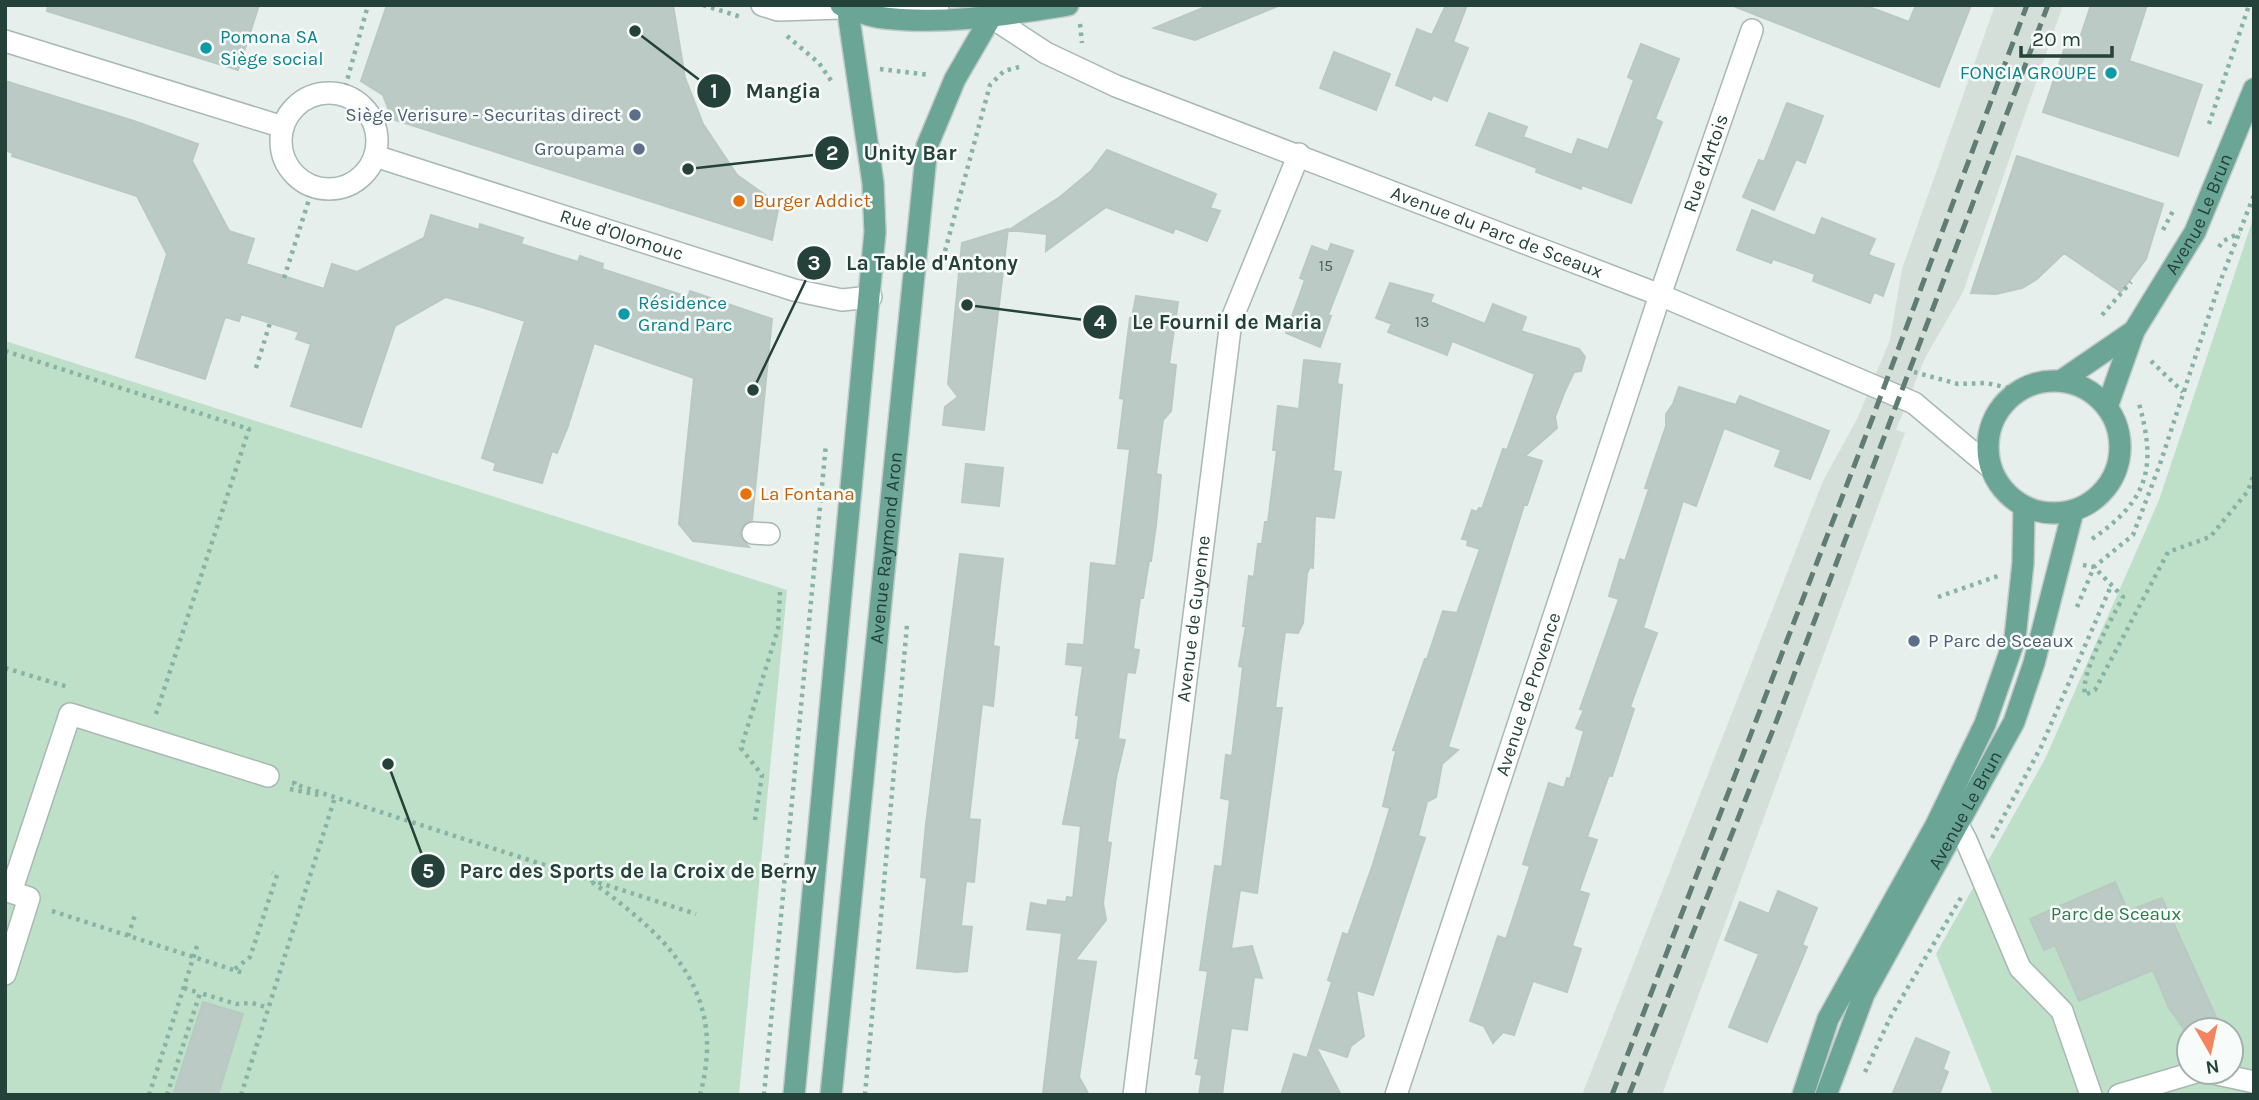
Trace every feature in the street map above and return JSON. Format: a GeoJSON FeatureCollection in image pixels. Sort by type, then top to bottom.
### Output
{"type":"FeatureCollection","features":[{"type":"Feature","properties":{"kind":"main road"},"geometry":{"type":"LineString","coordinates":[[845,6],[876,17],[944,19],[992,11],[1068,5]]}},
{"type":"Feature","properties":{"kind":"main road","name":"Avenue Raymond Aron"},"geometry":{"type":"LineString","coordinates":[[794,1095],[875,232],[873,183],[845,6]]}},
{"type":"Feature","properties":{"kind":"main road","name":"Avenue Raymond Aron"},"geometry":{"type":"LineString","coordinates":[[831,1095],[927,146],[955,79],[992,11]]}},
{"type":"Feature","properties":{"kind":"main road","name":"Avenue Le Brun"},"geometry":{"type":"LineString","coordinates":[[2107,407],[2134,331],[2195,232],[2254,89]]}},
{"type":"Feature","properties":{"kind":"main road","name":"Avenue Le Brun"},"geometry":{"type":"LineString","coordinates":[[2062,381],[2134,331]]}},
{"type":"Feature","properties":{"kind":"main road"},"geometry":{"type":"LineString","coordinates":[[2062,381],[2079,385],[2107,407],[2118,426],[2121,447],[2117,468],[2107,487],[2092,502],[2073,511],[2056,514],[2024,507],[1997,483],[1990,467],[1987,445],[1991,423],[2002,404],[2019,390],[2039,382],[2062,381]]}},
{"type":"Feature","properties":{"kind":"main road","name":"Avenue Le Brun"},"geometry":{"type":"LineString","coordinates":[[1803,1095],[1828,1018],[1945,805],[1985,724],[2015,638],[2023,563],[2024,507]]}},
{"type":"Feature","properties":{"kind":"main road","name":"Avenue Le Brun"},"geometry":{"type":"LineString","coordinates":[[1826,1095],[1864,994],[2014,722],[2035,663],[2073,511]]}},
{"type":"Feature","properties":{"kind":"street"},"geometry":{"type":"LineString","coordinates":[[762,5],[778,10],[938,5]]}},
{"type":"Feature","properties":{"kind":"street","name":"Avenue du Parc de Sceaux"},"geometry":{"type":"LineString","coordinates":[[992,11],[1046,53],[1087,73],[1660,295],[1914,403],[1990,467]]}},
{"type":"Feature","properties":{"kind":"street","name":"Rue d'Artois"},"geometry":{"type":"LineString","coordinates":[[1660,295],[1752,30]]}},
{"type":"Feature","properties":{"kind":"street"},"geometry":{"type":"LineString","coordinates":[[5,41],[283,127]]}},
{"type":"Feature","properties":{"kind":"street"},"geometry":{"type":"LineString","coordinates":[[328,93],[343,95],[368,112],[377,141],[375,156],[368,170],[350,184],[329,190],[313,187],[300,180],[286,163],[280,141],[283,127],[300,103],[328,93]]}},
{"type":"Feature","properties":{"kind":"street","name":"Avenue de Guyenne"},"geometry":{"type":"LineString","coordinates":[[1134,1095],[1231,321],[1299,154]]}},
{"type":"Feature","properties":{"kind":"street","name":"Rue d'Olomouc"},"geometry":{"type":"LineString","coordinates":[[375,156],[794,289],[842,300],[871,297]]}},
{"type":"Feature","properties":{"kind":"street","name":"Avenue de Provence"},"geometry":{"type":"LineString","coordinates":[[1396,1095],[1660,295]]}},
{"type":"Feature","properties":{"kind":"street"},"geometry":{"type":"LineString","coordinates":[[5,974],[29,898],[11,892],[70,714],[268,776]]}},
{"type":"Feature","properties":{"kind":"street"},"geometry":{"type":"LineString","coordinates":[[1945,805],[1958,823],[2020,968],[2062,1011],[2091,1095]]}},
{"type":"Feature","properties":{"kind":"street"},"geometry":{"type":"LineString","coordinates":[[2119,1095],[2175,1078]]}},
{"type":"Feature","properties":{"kind":"path"},"geometry":{"type":"LineString","coordinates":[[343,95],[368,5]]}},
{"type":"Feature","properties":{"kind":"path"},"geometry":{"type":"LineString","coordinates":[[2205,137],[2249,5]]}},
{"type":"Feature","properties":{"kind":"path"},"geometry":{"type":"LineString","coordinates":[[783,33],[819,63],[835,90]]}},
{"type":"Feature","properties":{"kind":"path"},"geometry":{"type":"LineString","coordinates":[[819,63],[990,85]]}},
{"type":"Feature","properties":{"kind":"path"},"geometry":{"type":"LineString","coordinates":[[944,259],[990,85],[1004,71],[1016,66],[1023,69]]}},
{"type":"Feature","properties":{"kind":"path"},"geometry":{"type":"LineString","coordinates":[[284,278],[313,187]]}},
{"type":"Feature","properties":{"kind":"path"},"geometry":{"type":"LineString","coordinates":[[2216,251],[2223,241],[2241,232],[2254,195]]}},
{"type":"Feature","properties":{"kind":"path"},"geometry":{"type":"LineString","coordinates":[[2161,233],[2179,199]]}},
{"type":"Feature","properties":{"kind":"path"},"geometry":{"type":"LineString","coordinates":[[2102,315],[2136,276]]}},
{"type":"Feature","properties":{"kind":"path"},"geometry":{"type":"LineString","coordinates":[[256,368],[270,323]]}},
{"type":"Feature","properties":{"kind":"path"},"geometry":{"type":"LineString","coordinates":[[5,351],[249,429],[156,715],[144,711]]}},
{"type":"Feature","properties":{"kind":"path"},"geometry":{"type":"LineString","coordinates":[[2142,362],[2148,354],[2183,392]]}},
{"type":"Feature","properties":{"kind":"path"},"geometry":{"type":"LineString","coordinates":[[1904,369],[1958,384],[1986,383],[2019,390]]}},
{"type":"Feature","properties":{"kind":"path"},"geometry":{"type":"LineString","coordinates":[[2088,541],[2119,520],[2144,480],[2148,459],[2144,423],[2135,391]]}},
{"type":"Feature","properties":{"kind":"path"},"geometry":{"type":"LineString","coordinates":[[764,1095],[827,442]]}},
{"type":"Feature","properties":{"kind":"path"},"geometry":{"type":"LineString","coordinates":[[2071,562],[2094,567],[2123,597],[2083,686],[2085,695],[2095,690],[2168,552],[2210,537],[2248,491],[2254,473]]}},
{"type":"Feature","properties":{"kind":"path"},"geometry":{"type":"LineString","coordinates":[[1938,597],[2002,575]]}},
{"type":"Feature","properties":{"kind":"path"},"geometry":{"type":"LineString","coordinates":[[755,820],[762,775],[741,748],[778,629],[780,592]]}},
{"type":"Feature","properties":{"kind":"path"},"geometry":{"type":"LineString","coordinates":[[866,1095],[908,613]]}},
{"type":"Feature","properties":{"kind":"path"},"geometry":{"type":"LineString","coordinates":[[5,668],[81,691]]}},
{"type":"Feature","properties":{"kind":"path"},"geometry":{"type":"LineString","coordinates":[[268,776],[278,785],[337,797]]}},
{"type":"Feature","properties":{"kind":"path"},"geometry":{"type":"LineString","coordinates":[[296,777],[294,784],[696,914]]}},
{"type":"Feature","properties":{"kind":"path"},"geometry":{"type":"LineString","coordinates":[[241,1095],[337,797]]}},
{"type":"Feature","properties":{"kind":"path"},"geometry":{"type":"LineString","coordinates":[[234,970],[250,957],[276,875],[272,873]]}},
{"type":"Feature","properties":{"kind":"path"},"geometry":{"type":"LineString","coordinates":[[588,880],[644,920],[685,968],[705,1022],[705,1075],[700,1095]]}},
{"type":"Feature","properties":{"kind":"path"},"geometry":{"type":"LineString","coordinates":[[28,903],[246,974]]}},
{"type":"Feature","properties":{"kind":"path"},"geometry":{"type":"LineString","coordinates":[[128,936],[135,915]]}},
{"type":"Feature","properties":{"kind":"path"},"geometry":{"type":"LineString","coordinates":[[149,1095],[198,943]]}},
{"type":"Feature","properties":{"kind":"path"},"geometry":{"type":"LineString","coordinates":[[184,988],[236,1004],[252,1003],[269,1008]]}},
{"type":"Feature","properties":{"kind":"path"},"geometry":{"type":"LineString","coordinates":[[167,1095],[200,993]]}},
{"type":"Feature","properties":{"kind":"shaded area"},"geometry":{"type":"Polygon","coordinates":[[[1995,5],[2063,5],[1963,292],[1925,358],[1896,430],[1905,433],[1662,1095],[1582,1095],[1823,481],[1857,419],[1890,340],[1902,269],[1995,5]]]}},
{"type":"Feature","properties":{"kind":"green space","name":"Parc de Sceaux"},"geometry":{"type":"Polygon","coordinates":[[[2254,216],[2254,1095],[1993,1095],[1936,954],[2045,759],[2159,500],[2254,216]]]}},
{"type":"Feature","properties":{"kind":"green space"},"geometry":{"type":"Polygon","coordinates":[[[5,341],[787,590],[739,1095],[5,1095],[5,341]]]}},
{"type":"Feature","properties":{"kind":"building","name":"Pomona SA Siège social"},"geometry":{"type":"Polygon","coordinates":[[[48,5],[259,5],[238,70],[47,11],[48,5]]]}},
{"type":"Feature","properties":{"kind":"building"},"geometry":{"type":"Polygon","coordinates":[[[387,5],[673,5],[685,78],[703,124],[737,175],[779,205],[772,240],[392,119],[383,95],[361,81],[387,5]]]}},
{"type":"Feature","properties":{"kind":"building"},"geometry":{"type":"Polygon","coordinates":[[[1210,5],[1278,6],[1195,40],[1154,28],[1210,5]]]}},
{"type":"Feature","properties":{"kind":"building"},"geometry":{"type":"Polygon","coordinates":[[[1446,5],[1467,5],[1453,42],[1468,48],[1447,101],[1433,95],[1431,100],[1396,85],[1417,29],[1432,35],[1446,5]]]}},
{"type":"Feature","properties":{"kind":"building"},"geometry":{"type":"Polygon","coordinates":[[[1731,5],[1864,5],[1909,22],[1916,5],[1971,5],[1939,87],[1731,5]]]}},
{"type":"Feature","properties":{"kind":"building","name":"FONCIA GROUPE"},"geometry":{"type":"Polygon","coordinates":[[[2091,5],[2147,5],[2129,61],[2202,85],[2178,156],[2043,112],[2067,41],[2078,44],[2091,5]]]}},
{"type":"Feature","properties":{"kind":"building"},"geometry":{"type":"Polygon","coordinates":[[[1641,44],[1679,59],[1655,119],[1662,122],[1631,203],[1582,185],[1581,189],[1536,172],[1537,168],[1476,145],[1489,113],[1527,127],[1523,137],[1572,155],[1578,139],[1608,150],[1634,80],[1628,77],[1641,44]]]}},
{"type":"Feature","properties":{"kind":"building"},"geometry":{"type":"Polygon","coordinates":[[[1334,52],[1390,74],[1376,110],[1320,88],[1334,52]]]}},
{"type":"Feature","properties":{"kind":"building","name":"Résidence Grand Parc"},"geometry":{"type":"Polygon","coordinates":[[[5,81],[198,144],[192,161],[229,231],[254,239],[246,264],[324,289],[332,264],[357,272],[424,238],[431,215],[479,230],[480,224],[523,238],[521,244],[578,262],[580,256],[603,264],[602,269],[688,297],[690,291],[772,319],[752,520],[743,525],[740,532],[749,547],[693,541],[679,524],[694,378],[594,343],[568,426],[557,453],[552,451],[542,483],[494,470],[496,463],[482,458],[525,321],[478,306],[446,297],[395,326],[361,427],[291,406],[311,344],[296,339],[299,332],[241,314],[239,321],[225,317],[205,379],[136,357],[167,254],[137,196],[12,156],[13,153],[5,150],[5,81]]]}},
{"type":"Feature","properties":{"kind":"building"},"geometry":{"type":"Polygon","coordinates":[[[1787,103],[1823,116],[1805,163],[1796,159],[1774,210],[1743,197],[1759,160],[1764,162],[1787,103]]]}},
{"type":"Feature","properties":{"kind":"building"},"geometry":{"type":"Polygon","coordinates":[[[1107,150],[1216,194],[1210,208],[1220,211],[1207,241],[1175,228],[1173,233],[1106,207],[1046,251],[1047,234],[1009,230],[1060,197],[1091,171],[1107,150]]]}},
{"type":"Feature","properties":{"kind":"building"},"geometry":{"type":"Polygon","coordinates":[[[2017,156],[2163,204],[2146,259],[2121,292],[2064,253],[2037,279],[2022,288],[1996,294],[1971,293],[2017,156]]]}},
{"type":"Feature","properties":{"kind":"building"},"geometry":{"type":"Polygon","coordinates":[[[1752,210],[1815,236],[1822,218],[1875,239],[1868,255],[1894,264],[1883,296],[1874,292],[1870,303],[1813,281],[1815,274],[1773,259],[1771,263],[1737,250],[1752,210]]]}},
{"type":"Feature","properties":{"kind":"building"},"geometry":{"type":"Polygon","coordinates":[[[1008,229],[984,430],[943,425],[945,407],[958,397],[948,384],[962,243],[1008,229]]]}},
{"type":"Feature","properties":{"kind":"building"},"geometry":{"type":"Polygon","coordinates":[[[1331,244],[1353,251],[1328,315],[1331,316],[1320,347],[1286,333],[1305,280],[1300,278],[1312,246],[1328,252],[1331,244]]]}},
{"type":"Feature","properties":{"kind":"building"},"geometry":{"type":"Polygon","coordinates":[[[1390,283],[1433,295],[1430,302],[1485,324],[1493,304],[1526,317],[1521,331],[1579,349],[1585,357],[1581,371],[1574,372],[1565,391],[1555,417],[1557,428],[1525,456],[1542,461],[1527,505],[1524,505],[1448,747],[1458,750],[1442,764],[1436,797],[1427,802],[1418,836],[1425,838],[1373,995],[1356,990],[1364,1036],[1351,1046],[1347,1057],[1316,1047],[1341,1095],[1281,1095],[1294,1054],[1307,1058],[1332,982],[1328,980],[1343,933],[1348,935],[1373,864],[1390,808],[1383,806],[1396,751],[1393,750],[1425,659],[1443,611],[1457,613],[1480,549],[1467,545],[1468,540],[1462,539],[1472,510],[1477,512],[1479,508],[1482,509],[1503,449],[1507,450],[1535,374],[1452,341],[1447,355],[1388,332],[1392,324],[1376,318],[1390,283]]]}},
{"type":"Feature","properties":{"kind":"building"},"geometry":{"type":"Polygon","coordinates":[[[1136,296],[1178,302],[1169,364],[1176,365],[1171,411],[1163,420],[1156,474],[1161,475],[1151,561],[1143,598],[1140,598],[1133,649],[1139,650],[1135,673],[1127,672],[1118,739],[1125,740],[1116,778],[1107,842],[1111,843],[1103,903],[1106,920],[1075,960],[1096,962],[1079,1077],[1089,1095],[1062,1095],[1043,1093],[1062,933],[1027,929],[1031,903],[1047,906],[1048,900],[1066,902],[1067,897],[1073,898],[1081,826],[1063,824],[1080,738],[1076,738],[1079,716],[1076,715],[1083,666],[1066,664],[1068,644],[1084,645],[1091,563],[1116,566],[1130,449],[1118,448],[1124,399],[1120,398],[1130,318],[1136,296]]]}},
{"type":"Feature","properties":{"kind":"building"},"geometry":{"type":"Polygon","coordinates":[[[1304,360],[1340,364],[1337,384],[1342,385],[1333,471],[1341,472],[1334,518],[1315,516],[1313,568],[1310,567],[1307,573],[1303,623],[1298,633],[1285,632],[1275,708],[1282,708],[1257,893],[1240,890],[1231,949],[1252,946],[1262,978],[1254,977],[1247,1030],[1231,1028],[1222,1095],[1199,1095],[1202,1075],[1196,1074],[1199,1059],[1195,1058],[1208,971],[1200,970],[1215,866],[1222,867],[1230,800],[1221,798],[1226,755],[1232,756],[1243,667],[1239,666],[1246,626],[1243,626],[1249,576],[1254,577],[1258,544],[1262,544],[1265,522],[1268,522],[1277,450],[1273,450],[1278,406],[1299,409],[1304,360]]]}},
{"type":"Feature","properties":{"kind":"building"},"geometry":{"type":"Polygon","coordinates":[[[1679,387],[1736,405],[1740,396],[1829,431],[1810,479],[1775,466],[1781,450],[1724,428],[1696,506],[1683,501],[1643,628],[1657,633],[1630,707],[1634,709],[1612,776],[1609,775],[1587,837],[1597,840],[1579,891],[1589,894],[1572,946],[1581,949],[1567,992],[1533,981],[1514,1035],[1503,1032],[1493,1043],[1484,1026],[1470,1021],[1498,936],[1506,939],[1530,866],[1523,864],[1549,783],[1564,788],[1567,778],[1570,779],[1584,731],[1576,728],[1584,710],[1580,709],[1619,599],[1609,596],[1620,559],[1625,561],[1649,489],[1645,488],[1666,426],[1666,414],[1679,387]]]}},
{"type":"Feature","properties":{"kind":"building"},"geometry":{"type":"Polygon","coordinates":[[[966,464],[1003,468],[999,506],[962,502],[966,464]]]}},
{"type":"Feature","properties":{"kind":"building"},"geometry":{"type":"Polygon","coordinates":[[[960,554],[1003,559],[993,646],[999,647],[993,706],[982,704],[969,819],[980,820],[974,882],[966,881],[961,926],[972,927],[967,971],[957,972],[917,968],[927,878],[921,877],[926,824],[960,554]]]}},
{"type":"Feature","properties":{"kind":"building"},"geometry":{"type":"Polygon","coordinates":[[[2115,882],[2128,911],[2162,898],[2216,1016],[2175,1016],[2153,970],[2079,1001],[2055,945],[2044,950],[2030,919],[2115,882]]]}},
{"type":"Feature","properties":{"kind":"building"},"geometry":{"type":"Polygon","coordinates":[[[1778,891],[1817,908],[1802,945],[1807,947],[1767,1042],[1729,1027],[1759,954],[1725,940],[1740,902],[1769,914],[1778,891]]]}},
{"type":"Feature","properties":{"kind":"building"},"geometry":{"type":"Polygon","coordinates":[[[203,1002],[243,1014],[218,1095],[173,1095],[203,1002]]]}},
{"type":"Feature","properties":{"kind":"building"},"geometry":{"type":"Polygon","coordinates":[[[1916,1038],[1949,1052],[1943,1069],[1948,1072],[1939,1095],[1892,1095],[1916,1038]]]}},
{"type":"Feature","properties":{"kind":"railway"},"geometry":{"type":"LineString","coordinates":[[1612,1095],[1871,422],[2027,5]]}},
{"type":"Feature","properties":{"kind":"railway"},"geometry":{"type":"LineString","coordinates":[[1629,1095],[1778,717],[2048,5]]}},
{"type":"Feature","properties":{"kind":"place","name":"Mangia"},"geometry":{"type":"Point","coordinates":[635,31]}},
{"type":"Feature","properties":{"kind":"place","name":"Pomona SA Siège social"},"geometry":{"type":"Point","coordinates":[206,48]}},
{"type":"Feature","properties":{"kind":"place","name":"FONCIA GROUPE"},"geometry":{"type":"Point","coordinates":[2111,73]}},
{"type":"Feature","properties":{"kind":"place","name":"Siège Verisure - Securitas direct"},"geometry":{"type":"Point","coordinates":[635,115]}},
{"type":"Feature","properties":{"kind":"place","name":"Groupama"},"geometry":{"type":"Point","coordinates":[639,149]}},
{"type":"Feature","properties":{"kind":"place","name":"Unity Bar"},"geometry":{"type":"Point","coordinates":[688,169]}},
{"type":"Feature","properties":{"kind":"place","name":"Burger Addict"},"geometry":{"type":"Point","coordinates":[739,201]}},
{"type":"Feature","properties":{"kind":"place","name":"Le Fournil de Maria"},"geometry":{"type":"Point","coordinates":[967,305]}},
{"type":"Feature","properties":{"kind":"place","name":"Résidence Grand Parc"},"geometry":{"type":"Point","coordinates":[624,314]}},
{"type":"Feature","properties":{"kind":"place","name":"La Table d'Antony"},"geometry":{"type":"Point","coordinates":[753,390]}},
{"type":"Feature","properties":{"kind":"place","name":"La Fontana"},"geometry":{"type":"Point","coordinates":[746,494]}},
{"type":"Feature","properties":{"kind":"place","name":"P Parc de Sceaux"},"geometry":{"type":"Point","coordinates":[1914,641]}},
{"type":"Feature","properties":{"kind":"place","name":"Parc des Sports de la Croix de Berny"},"geometry":{"type":"Point","coordinates":[388,764]}}]}
